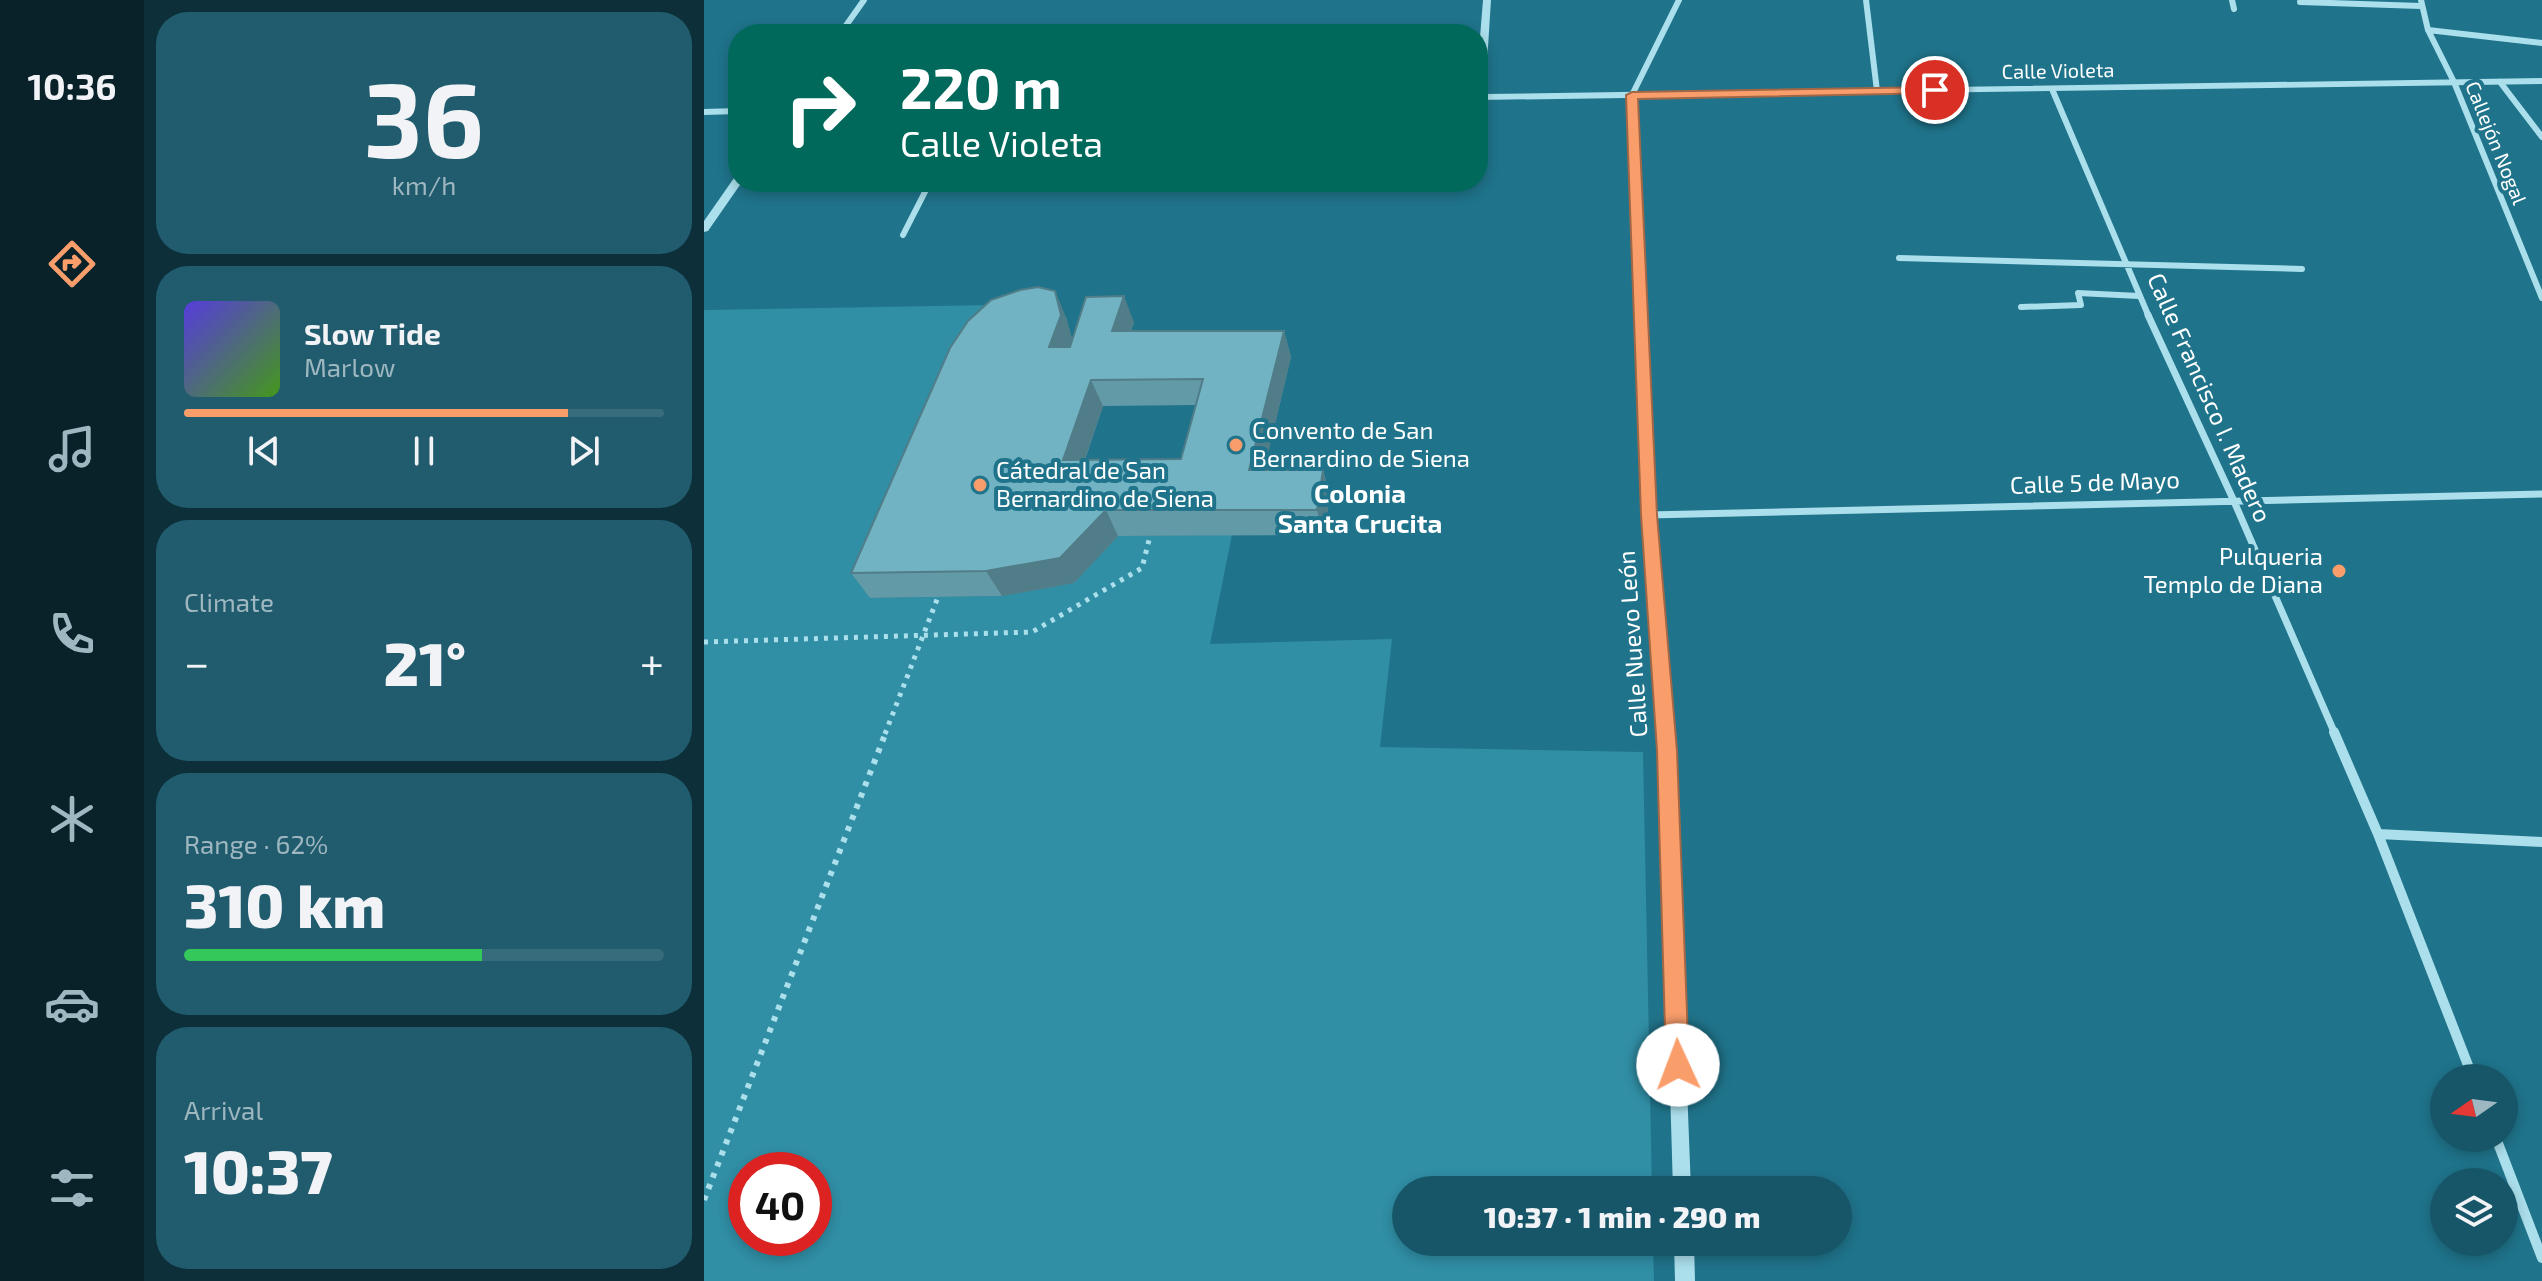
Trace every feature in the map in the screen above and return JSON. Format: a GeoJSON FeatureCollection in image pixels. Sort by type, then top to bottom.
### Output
{"type":"FeatureCollection","features":[{"type":"Feature","properties":{"kind":"street"},"geometry":{"type":"LineString","coordinates":[[847,24],[864,0]]}},
{"type":"Feature","properties":{"kind":"street"},"geometry":{"type":"LineString","coordinates":[[1485,24],[1487,0]]}},
{"type":"Feature","properties":{"kind":"street"},"geometry":{"type":"LineString","coordinates":[[1632,95],[1679,0]]}},
{"type":"Feature","properties":{"kind":"street"},"geometry":{"type":"LineString","coordinates":[[1866,0],[1877,91]]}},
{"type":"Feature","properties":{"kind":"street"},"geometry":{"type":"LineString","coordinates":[[2232,0],[2234,9]]}},
{"type":"Feature","properties":{"kind":"street"},"geometry":{"type":"LineString","coordinates":[[2300,2],[2421,3]]}},
{"type":"Feature","properties":{"kind":"street","name":"Callejón Nogal"},"geometry":{"type":"LineString","coordinates":[[2421,3],[2428,30],[2454,82],[2542,298]]}},
{"type":"Feature","properties":{"kind":"street"},"geometry":{"type":"LineString","coordinates":[[2428,30],[2542,43]]}},
{"type":"Feature","properties":{"kind":"street","name":"Calle Violeta"},"geometry":{"type":"LineString","coordinates":[[1488,97],[2542,81]]}},
{"type":"Feature","properties":{"kind":"street"},"geometry":{"type":"LineString","coordinates":[[2500,82],[2542,137]]}},
{"type":"Feature","properties":{"kind":"street","name":"Calle Francisco I. Madero"},"geometry":{"type":"LineString","coordinates":[[2052,89],[2139,296],[2233,499],[2378,834],[2468,1064]]}},
{"type":"Feature","properties":{"kind":"street","name":"Calle Nuevo León"},"geometry":{"type":"LineString","coordinates":[[1632,95],[1649,515],[1667,751],[1682,1176]]}},
{"type":"Feature","properties":{"kind":"street"},"geometry":{"type":"LineString","coordinates":[[704,112],[728,111]]}},
{"type":"Feature","properties":{"kind":"street"},"geometry":{"type":"LineString","coordinates":[[704,229],[730,192]]}},
{"type":"Feature","properties":{"kind":"street"},"geometry":{"type":"LineString","coordinates":[[903,235],[925,192]]}},
{"type":"Feature","properties":{"kind":"street"},"geometry":{"type":"LineString","coordinates":[[1899,258],[2129,267],[2302,269]]}},
{"type":"Feature","properties":{"kind":"street"},"geometry":{"type":"LineString","coordinates":[[2021,307],[2081,305],[2078,293],[2139,296]]}},
{"type":"Feature","properties":{"kind":"street","name":"Calle 5 de Mayo"},"geometry":{"type":"LineString","coordinates":[[1649,515],[2542,494]]}},
{"type":"Feature","properties":{"kind":"street"},"geometry":{"type":"LineString","coordinates":[[2378,834],[2542,842]]}},
{"type":"Feature","properties":{"kind":"street"},"geometry":{"type":"LineString","coordinates":[[2501,1152],[2542,1258]]}},
{"type":"Feature","properties":{"kind":"street"},"geometry":{"type":"LineString","coordinates":[[1684,1256],[1685,1281]]}},
{"type":"Feature","properties":{"kind":"path"},"geometry":{"type":"LineString","coordinates":[[704,642],[1032,632],[1142,568],[1150,536]]}},
{"type":"Feature","properties":{"kind":"path"},"geometry":{"type":"LineString","coordinates":[[704,1200],[938,597]]}},
{"type":"Feature","properties":{"kind":"shaded area"},"geometry":{"type":"Polygon","coordinates":[[[994,305],[870,598],[1002,596],[1074,583],[1118,536],[1232,535],[1210,644],[1392,639],[1380,747],[1643,752],[1652,1176],[1392,1176],[1392,1256],[1653,1256],[1654,1281],[704,1281],[704,310],[994,305]]]}},
{"type":"Feature","properties":{"kind":"building"},"geometry":{"type":"Polygon","coordinates":[[[1038,287],[1055,291],[1061,315],[1049,347],[1070,347],[1086,297],[1124,296],[1112,331],[1284,331],[1249,470],[1323,470],[1317,510],[1106,510],[1060,558],[986,571],[851,573],[950,348],[968,321],[991,300],[1038,287]],[[1203,379],[1091,380],[1063,460],[1181,459],[1203,379]]]}},
{"type":"Feature","properties":{"kind":"place","name":"Convento de San Bernardino de Siena"},"geometry":{"type":"Point","coordinates":[1236,445]}},
{"type":"Feature","properties":{"kind":"place","name":"Cátedral de San Bernardino de Siena"},"geometry":{"type":"Point","coordinates":[980,485]}},
{"type":"Feature","properties":{"kind":"place","name":"Pulqueria Templo de Diana"},"geometry":{"type":"Point","coordinates":[2339,571]}},
{"type":"Feature","properties":{"kind":"district","name":"Colonia Santa Crucita"},"geometry":{"type":"Point","coordinates":[1360,509]}},
{"type":"Feature","properties":{"kind":"route"},"geometry":{"type":"LineString","coordinates":[[1678,1065],[1667,751],[1649,515],[1632,95],[1935,90]]}}]}
